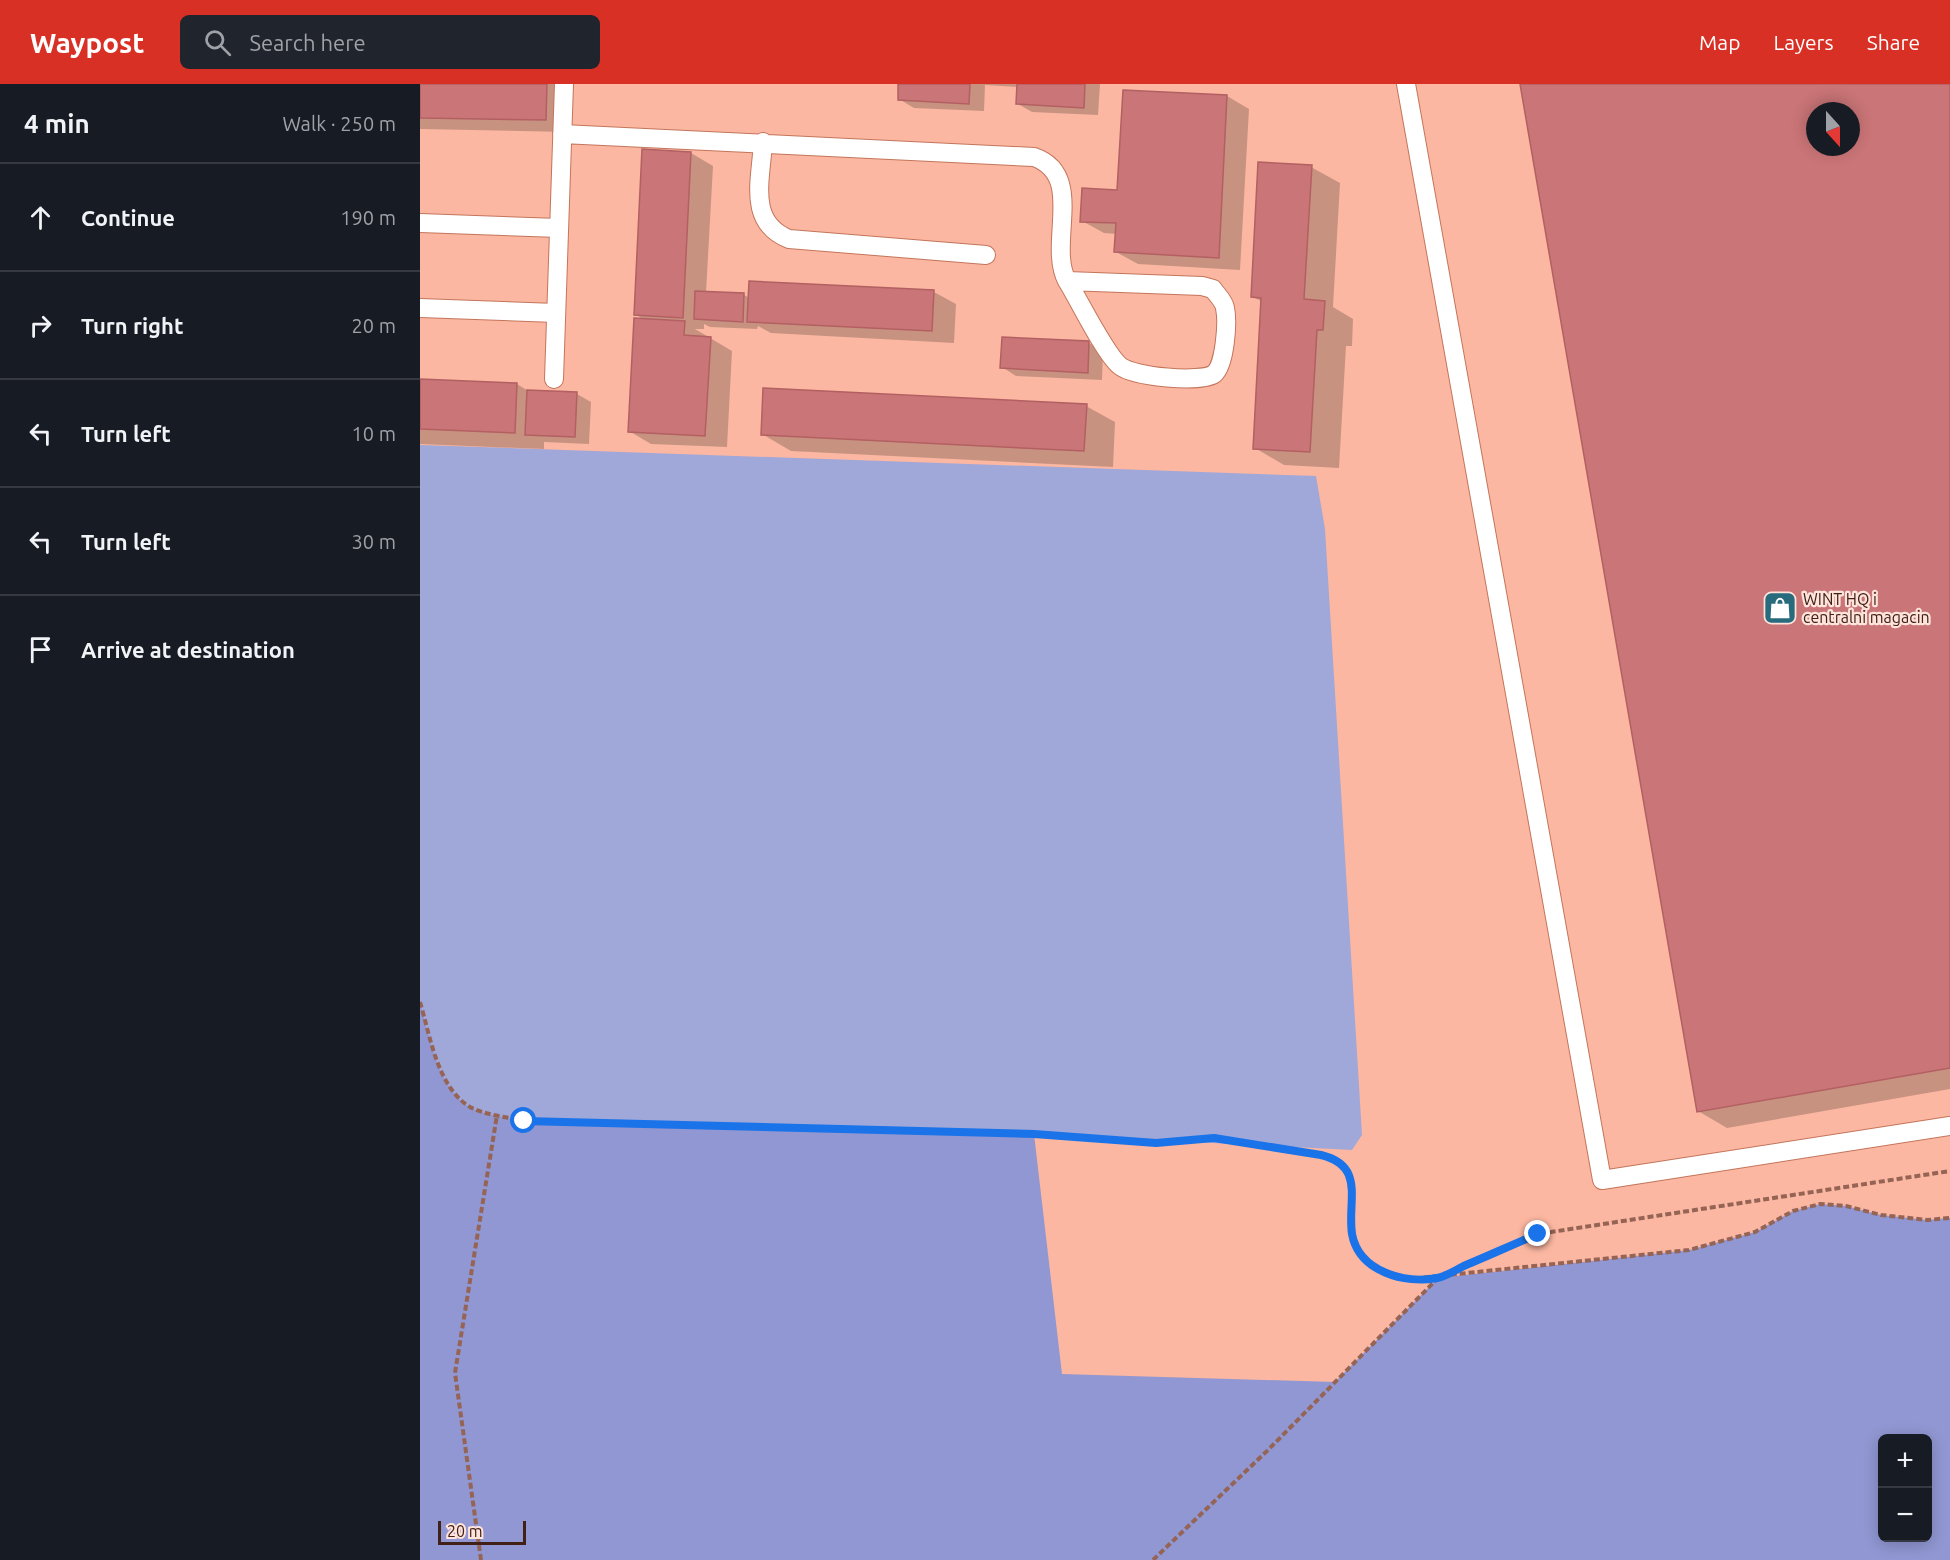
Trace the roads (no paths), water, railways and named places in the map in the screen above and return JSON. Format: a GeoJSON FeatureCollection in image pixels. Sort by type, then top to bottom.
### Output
{"type":"FeatureCollection","features":[{"type":"Feature","properties":{"kind":"lane"},"geometry":{"type":"LineString","coordinates":[[554,378],[564,84]]}},
{"type":"Feature","properties":{"kind":"lane"},"geometry":{"type":"LineString","coordinates":[[1406,84],[1602,1180],[1950,1125]]}},
{"type":"Feature","properties":{"kind":"lane"},"geometry":{"type":"LineString","coordinates":[[562,135],[763,142],[1034,157],[1046,161],[1056,173],[1062,187],[1062,266],[1067,281],[1120,366],[1137,374],[1198,378],[1211,376],[1220,369],[1223,357],[1225,308],[1213,289],[1202,286],[1067,281]]}},
{"type":"Feature","properties":{"kind":"lane"},"geometry":{"type":"LineString","coordinates":[[763,142],[759,208],[774,233],[789,239],[987,255]]}},
{"type":"Feature","properties":{"kind":"lane"},"geometry":{"type":"LineString","coordinates":[[420,223],[559,228]]}},
{"type":"Feature","properties":{"kind":"lane"},"geometry":{"type":"LineString","coordinates":[[420,308],[556,313]]}},
{"type":"Feature","properties":{"kind":"place","name":"WINT HQ i centralni magacin"},"geometry":{"type":"Point","coordinates":[1780,608]}}]}
